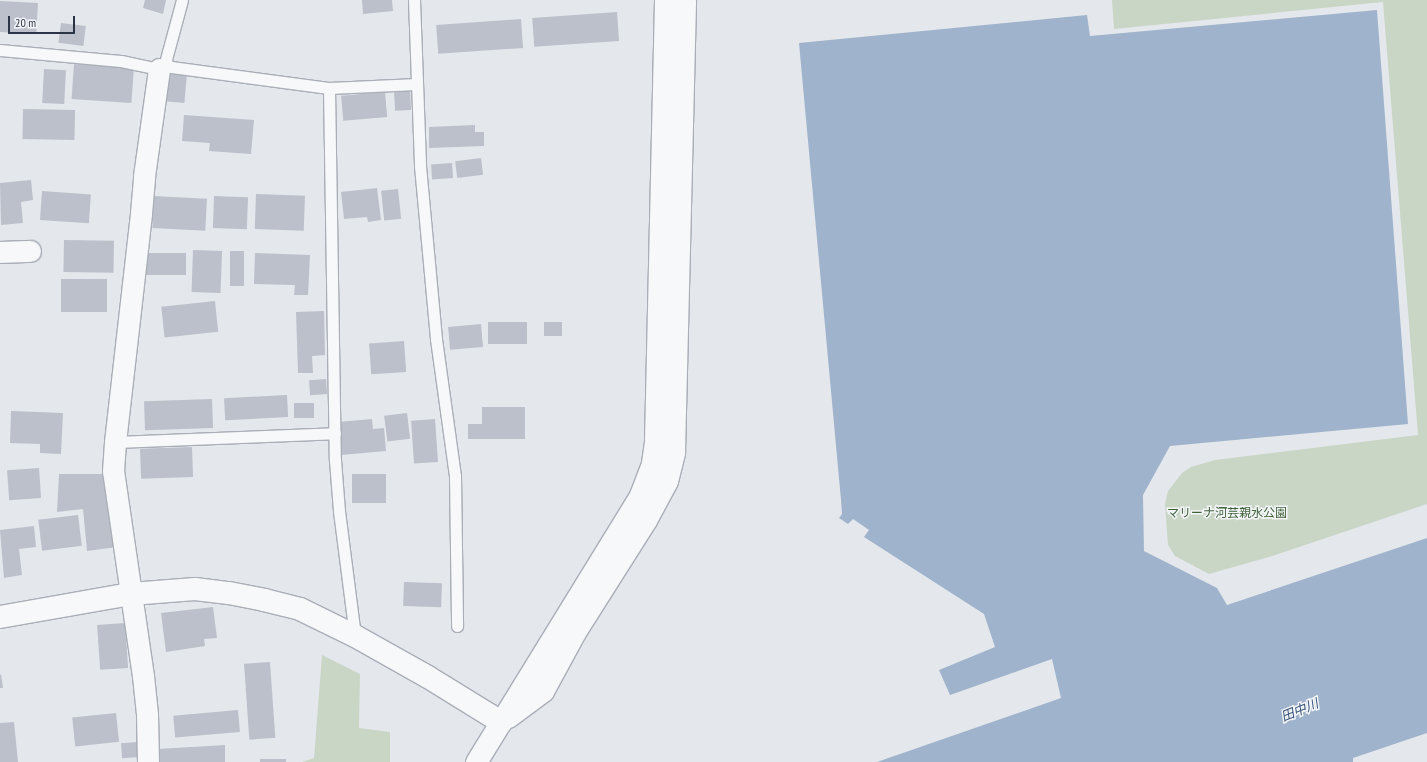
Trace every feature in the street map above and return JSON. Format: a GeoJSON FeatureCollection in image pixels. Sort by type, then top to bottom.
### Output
{"type":"FeatureCollection","features":[{"type":"Feature","properties":{"kind":"street"},"geometry":{"type":"LineString","coordinates":[[476,762],[640,495],[652,463],[655,441],[665,0]]}},
{"type":"Feature","properties":{"kind":"street"},"geometry":{"type":"LineString","coordinates":[[501,722],[543,691],[576,632],[646,520],[667,481],[674,452],[685,0]]}},
{"type":"Feature","properties":{"kind":"street"},"geometry":{"type":"LineString","coordinates":[[148,762],[144,683],[113,471],[115,442],[142,213],[144,176],[162,66]]}},
{"type":"Feature","properties":{"kind":"street"},"geometry":{"type":"LineString","coordinates":[[0,252],[30,252]]}},
{"type":"Feature","properties":{"kind":"street"},"geometry":{"type":"LineString","coordinates":[[0,617],[131,594],[195,589],[229,593],[300,609],[355,636],[428,676],[501,722]]}},
{"type":"Feature","properties":{"kind":"lane"},"geometry":{"type":"LineString","coordinates":[[162,66],[182,0]]}},
{"type":"Feature","properties":{"kind":"lane"},"geometry":{"type":"LineString","coordinates":[[414,0],[420,166],[436,339],[455,476],[456,626]]}},
{"type":"Feature","properties":{"kind":"lane"},"geometry":{"type":"LineString","coordinates":[[0,50],[121,61],[329,88],[418,84]]}},
{"type":"Feature","properties":{"kind":"lane"},"geometry":{"type":"LineString","coordinates":[[329,88],[335,434],[339,511],[355,636]]}},
{"type":"Feature","properties":{"kind":"lane"},"geometry":{"type":"LineString","coordinates":[[115,442],[335,434]]}},
{"type":"Feature","properties":{"kind":"green space","name":"マリーナ河芸親水公園"},"geometry":{"type":"Polygon","coordinates":[[[1112,0],[1427,0],[1427,504],[1269,557],[1209,574],[1175,556],[1168,545],[1165,504],[1168,491],[1182,473],[1191,467],[1215,460],[1418,435],[1383,2],[1114,29],[1112,0]]]}},
{"type":"Feature","properties":{"kind":"green space"},"geometry":{"type":"Polygon","coordinates":[[[322,655],[360,674],[359,728],[390,732],[390,762],[302,762],[314,758],[322,655]]]}},
{"type":"Feature","properties":{"kind":"water","name":"田中川"},"geometry":{"type":"Polygon","coordinates":[[[1377,10],[1408,424],[1170,446],[1143,495],[1144,551],[1217,588],[1227,605],[1427,538],[1427,733],[1353,758],[1353,762],[877,762],[1061,698],[1052,659],[950,695],[939,670],[995,647],[984,614],[864,537],[869,530],[853,519],[848,524],[839,518],[842,514],[841,500],[799,43],[1087,15],[1090,36],[1377,10]]]}},
{"type":"Feature","properties":{"kind":"building"},"geometry":{"type":"Polygon","coordinates":[[[145,0],[166,0],[163,14],[143,8],[145,0]]]}},
{"type":"Feature","properties":{"kind":"building"},"geometry":{"type":"Polygon","coordinates":[[[362,0],[392,0],[393,11],[363,14],[362,0]]]}},
{"type":"Feature","properties":{"kind":"building"},"geometry":{"type":"Polygon","coordinates":[[[0,1],[38,3],[36,34],[0,32],[0,1]]]}},
{"type":"Feature","properties":{"kind":"building"},"geometry":{"type":"Polygon","coordinates":[[[617,12],[619,41],[534,47],[532,18],[617,12]]]}},
{"type":"Feature","properties":{"kind":"building"},"geometry":{"type":"Polygon","coordinates":[[[521,19],[523,48],[438,54],[436,25],[521,19]]]}},
{"type":"Feature","properties":{"kind":"building"},"geometry":{"type":"Polygon","coordinates":[[[61,23],[86,26],[83,46],[59,43],[61,23]]]}},
{"type":"Feature","properties":{"kind":"building"},"geometry":{"type":"Polygon","coordinates":[[[74,64],[134,68],[131,103],[72,99],[74,64]]]}},
{"type":"Feature","properties":{"kind":"building"},"geometry":{"type":"Polygon","coordinates":[[[44,69],[66,70],[64,104],[42,103],[44,69]]]}},
{"type":"Feature","properties":{"kind":"building"},"geometry":{"type":"Polygon","coordinates":[[[164,72],[187,74],[184,103],[161,101],[164,72]]]}},
{"type":"Feature","properties":{"kind":"building"},"geometry":{"type":"Polygon","coordinates":[[[410,90],[411,110],[395,111],[394,91],[410,90]]]}},
{"type":"Feature","properties":{"kind":"building"},"geometry":{"type":"Polygon","coordinates":[[[385,92],[387,117],[343,121],[341,96],[385,92]]]}},
{"type":"Feature","properties":{"kind":"building"},"geometry":{"type":"Polygon","coordinates":[[[23,109],[75,110],[74,140],[22,139],[23,109]]]}},
{"type":"Feature","properties":{"kind":"building"},"geometry":{"type":"Polygon","coordinates":[[[184,115],[254,120],[251,154],[209,151],[210,143],[182,141],[184,115]]]}},
{"type":"Feature","properties":{"kind":"building"},"geometry":{"type":"Polygon","coordinates":[[[475,125],[475,132],[484,132],[484,146],[429,148],[429,127],[475,125]]]}},
{"type":"Feature","properties":{"kind":"building"},"geometry":{"type":"Polygon","coordinates":[[[481,158],[483,175],[457,178],[455,161],[481,158]]]}},
{"type":"Feature","properties":{"kind":"building"},"geometry":{"type":"Polygon","coordinates":[[[452,163],[453,178],[432,179],[431,164],[452,163]]]}},
{"type":"Feature","properties":{"kind":"building"},"geometry":{"type":"Polygon","coordinates":[[[31,180],[33,200],[21,202],[23,223],[1,225],[0,183],[31,180]]]}},
{"type":"Feature","properties":{"kind":"building"},"geometry":{"type":"Polygon","coordinates":[[[377,188],[381,220],[368,222],[367,217],[344,219],[341,192],[377,188]]]}},
{"type":"Feature","properties":{"kind":"building"},"geometry":{"type":"Polygon","coordinates":[[[398,189],[401,219],[384,221],[381,191],[398,189]]]}},
{"type":"Feature","properties":{"kind":"building"},"geometry":{"type":"Polygon","coordinates":[[[42,191],[91,194],[89,223],[40,220],[42,191]]]}},
{"type":"Feature","properties":{"kind":"building"},"geometry":{"type":"Polygon","coordinates":[[[256,194],[305,196],[304,231],[255,229],[256,194]]]}},
{"type":"Feature","properties":{"kind":"building"},"geometry":{"type":"Polygon","coordinates":[[[154,196],[207,199],[205,231],[152,228],[154,196]]]}},
{"type":"Feature","properties":{"kind":"building"},"geometry":{"type":"Polygon","coordinates":[[[214,196],[248,197],[247,229],[213,228],[214,196]]]}},
{"type":"Feature","properties":{"kind":"building"},"geometry":{"type":"Polygon","coordinates":[[[64,240],[114,241],[113,273],[63,272],[64,240]]]}},
{"type":"Feature","properties":{"kind":"building"},"geometry":{"type":"Polygon","coordinates":[[[193,250],[222,251],[221,293],[192,292],[193,250]]]}},
{"type":"Feature","properties":{"kind":"building"},"geometry":{"type":"Polygon","coordinates":[[[230,251],[244,251],[244,286],[230,286],[230,251]]]}},
{"type":"Feature","properties":{"kind":"building"},"geometry":{"type":"Polygon","coordinates":[[[145,253],[186,253],[186,275],[145,275],[145,253]]]}},
{"type":"Feature","properties":{"kind":"building"},"geometry":{"type":"Polygon","coordinates":[[[255,253],[310,255],[308,295],[294,295],[295,285],[254,284],[255,253]]]}},
{"type":"Feature","properties":{"kind":"building"},"geometry":{"type":"Polygon","coordinates":[[[61,279],[107,279],[107,312],[61,312],[61,279]]]}},
{"type":"Feature","properties":{"kind":"building"},"geometry":{"type":"Polygon","coordinates":[[[215,301],[218,332],[165,337],[161,307],[215,301]]]}},
{"type":"Feature","properties":{"kind":"building"},"geometry":{"type":"Polygon","coordinates":[[[324,311],[325,355],[312,356],[313,373],[298,373],[296,312],[324,311]]]}},
{"type":"Feature","properties":{"kind":"building"},"geometry":{"type":"Polygon","coordinates":[[[488,322],[527,322],[527,344],[488,344],[488,322]]]}},
{"type":"Feature","properties":{"kind":"building"},"geometry":{"type":"Polygon","coordinates":[[[544,322],[562,322],[562,336],[544,336],[544,322]]]}},
{"type":"Feature","properties":{"kind":"building"},"geometry":{"type":"Polygon","coordinates":[[[481,324],[483,347],[450,350],[448,327],[481,324]]]}},
{"type":"Feature","properties":{"kind":"building"},"geometry":{"type":"Polygon","coordinates":[[[404,341],[406,372],[371,374],[369,343],[404,341]]]}},
{"type":"Feature","properties":{"kind":"building"},"geometry":{"type":"Polygon","coordinates":[[[326,379],[327,394],[310,395],[309,380],[326,379]]]}},
{"type":"Feature","properties":{"kind":"building"},"geometry":{"type":"Polygon","coordinates":[[[287,395],[288,417],[225,420],[224,398],[287,395]]]}},
{"type":"Feature","properties":{"kind":"building"},"geometry":{"type":"Polygon","coordinates":[[[212,399],[213,428],[145,430],[144,401],[212,399]]]}},
{"type":"Feature","properties":{"kind":"building"},"geometry":{"type":"Polygon","coordinates":[[[294,403],[314,403],[314,418],[294,418],[294,403]]]}},
{"type":"Feature","properties":{"kind":"building"},"geometry":{"type":"Polygon","coordinates":[[[482,407],[525,407],[525,439],[468,439],[468,424],[482,424],[482,407]]]}},
{"type":"Feature","properties":{"kind":"building"},"geometry":{"type":"Polygon","coordinates":[[[11,411],[63,413],[61,454],[40,453],[40,444],[10,443],[11,411]]]}},
{"type":"Feature","properties":{"kind":"building"},"geometry":{"type":"Polygon","coordinates":[[[407,413],[410,439],[387,442],[384,416],[407,413]]]}},
{"type":"Feature","properties":{"kind":"building"},"geometry":{"type":"Polygon","coordinates":[[[372,419],[373,429],[384,428],[386,451],[341,455],[338,422],[372,419]]]}},
{"type":"Feature","properties":{"kind":"building"},"geometry":{"type":"Polygon","coordinates":[[[435,419],[438,462],[414,464],[411,421],[435,419]]]}},
{"type":"Feature","properties":{"kind":"building"},"geometry":{"type":"Polygon","coordinates":[[[192,447],[193,477],[141,479],[140,449],[192,447]]]}},
{"type":"Feature","properties":{"kind":"building"},"geometry":{"type":"Polygon","coordinates":[[[39,468],[41,498],[9,500],[7,470],[39,468]]]}},
{"type":"Feature","properties":{"kind":"building"},"geometry":{"type":"Polygon","coordinates":[[[59,474],[108,474],[117,547],[87,551],[83,509],[57,512],[59,474]]]}},
{"type":"Feature","properties":{"kind":"building"},"geometry":{"type":"Polygon","coordinates":[[[352,474],[386,474],[386,503],[352,503],[352,474]]]}},
{"type":"Feature","properties":{"kind":"building"},"geometry":{"type":"Polygon","coordinates":[[[78,515],[82,546],[42,551],[38,520],[78,515]]]}},
{"type":"Feature","properties":{"kind":"building"},"geometry":{"type":"Polygon","coordinates":[[[34,526],[36,547],[19,549],[22,575],[4,578],[0,530],[34,526]]]}},
{"type":"Feature","properties":{"kind":"building"},"geometry":{"type":"Polygon","coordinates":[[[404,582],[442,583],[441,607],[403,606],[404,582]]]}},
{"type":"Feature","properties":{"kind":"building"},"geometry":{"type":"Polygon","coordinates":[[[213,607],[217,638],[204,639],[205,646],[166,652],[161,613],[213,607]]]}},
{"type":"Feature","properties":{"kind":"building"},"geometry":{"type":"Polygon","coordinates":[[[125,623],[128,668],[100,670],[97,625],[125,623]]]}},
{"type":"Feature","properties":{"kind":"building"},"geometry":{"type":"Polygon","coordinates":[[[270,662],[275,738],[249,740],[244,664],[270,662]]]}},
{"type":"Feature","properties":{"kind":"building"},"geometry":{"type":"Polygon","coordinates":[[[1,674],[3,688],[0,688],[1,674]]]}},
{"type":"Feature","properties":{"kind":"building"},"geometry":{"type":"Polygon","coordinates":[[[238,710],[240,732],[175,738],[173,716],[238,710]]]}},
{"type":"Feature","properties":{"kind":"building"},"geometry":{"type":"Polygon","coordinates":[[[116,713],[119,742],[75,746],[72,718],[116,713]]]}},
{"type":"Feature","properties":{"kind":"building"},"geometry":{"type":"Polygon","coordinates":[[[14,722],[18,762],[0,762],[0,723],[14,722]]]}},
{"type":"Feature","properties":{"kind":"building"},"geometry":{"type":"Polygon","coordinates":[[[138,742],[139,757],[122,758],[121,743],[138,742]]]}},
{"type":"Feature","properties":{"kind":"building"},"geometry":{"type":"Polygon","coordinates":[[[225,745],[225,762],[159,762],[158,749],[225,745]]]}},
{"type":"Feature","properties":{"kind":"building"},"geometry":{"type":"Polygon","coordinates":[[[260,759],[286,759],[286,762],[260,762],[260,759]]]}}]}
